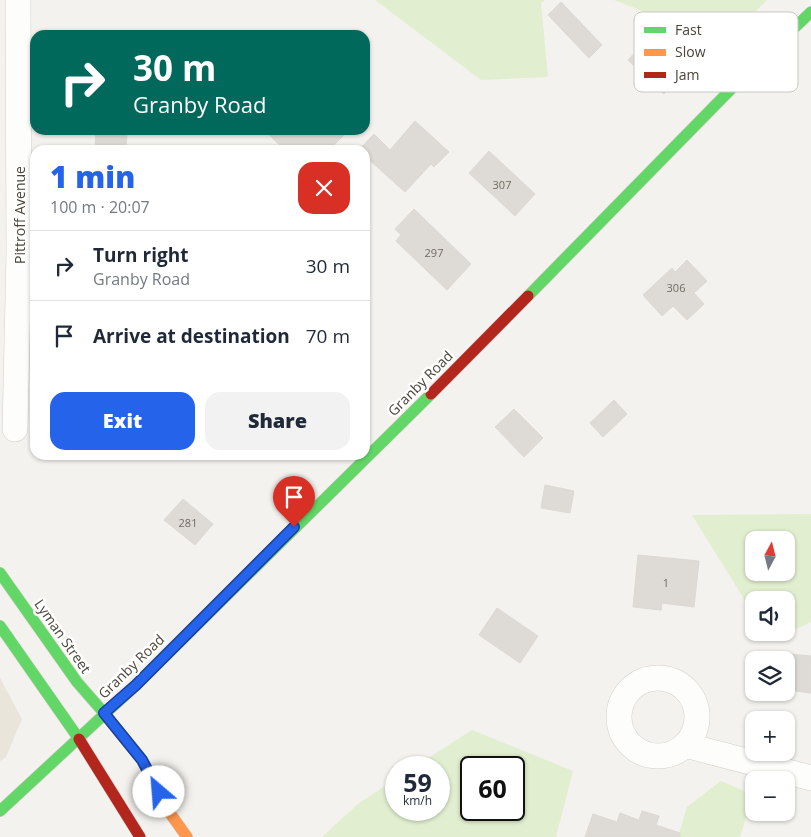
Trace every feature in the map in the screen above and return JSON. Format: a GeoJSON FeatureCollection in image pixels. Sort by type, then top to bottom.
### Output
{"type":"FeatureCollection","features":[{"type":"Feature","properties":{"kind":"main road","name":"Granby Road"},"geometry":{"type":"LineString","coordinates":[[798,24],[811,12]]}},
{"type":"Feature","properties":{"kind":"main road","name":"Granby Road"},"geometry":{"type":"LineString","coordinates":[[370,454],[728,92]]}},
{"type":"Feature","properties":{"kind":"main road","name":"Granby Road"},"geometry":{"type":"LineString","coordinates":[[0,811],[136,685],[364,460]]}},
{"type":"Feature","properties":{"kind":"main road","name":"Lyman Street"},"geometry":{"type":"LineString","coordinates":[[0,573],[77,682],[142,760],[167,809],[187,837]]}},
{"type":"Feature","properties":{"kind":"main road"},"geometry":{"type":"LineString","coordinates":[[0,626],[79,739],[140,837]]}},
{"type":"Feature","properties":{"kind":"street","name":"Pittroff Avenue"},"geometry":{"type":"LineString","coordinates":[[15,429],[19,253],[18,0]]}},
{"type":"Feature","properties":{"kind":"street"},"geometry":{"type":"LineString","coordinates":[[685,746],[811,778]]}},
{"type":"Feature","properties":{"kind":"shaded area"},"geometry":{"type":"Polygon","coordinates":[[[0,678],[22,719],[6,757],[0,761],[0,678]]]}},
{"type":"Feature","properties":{"kind":"green space"},"geometry":{"type":"Polygon","coordinates":[[[375,0],[545,0],[541,3],[548,77],[481,80],[375,0]]]}},
{"type":"Feature","properties":{"kind":"green space"},"geometry":{"type":"Polygon","coordinates":[[[614,0],[767,0],[755,12],[645,12],[614,0]]]}},
{"type":"Feature","properties":{"kind":"green space"},"geometry":{"type":"Polygon","coordinates":[[[811,514],[811,622],[795,629],[795,591],[745,591],[745,600],[692,515],[811,514]]]}},
{"type":"Feature","properties":{"kind":"green space"},"geometry":{"type":"Polygon","coordinates":[[[472,730],[573,771],[556,837],[322,837],[359,803],[385,786],[385,821],[450,821],[450,756],[431,756],[472,730]]]}},
{"type":"Feature","properties":{"kind":"green space"},"geometry":{"type":"Polygon","coordinates":[[[721,781],[745,792],[745,821],[740,837],[678,837],[687,807],[721,781]]]}},
{"type":"Feature","properties":{"kind":"building"},"geometry":{"type":"Polygon","coordinates":[[[561,2],[602,45],[589,58],[548,15],[561,2]]]}},
{"type":"Feature","properties":{"kind":"building"},"geometry":{"type":"Polygon","coordinates":[[[634,54],[634,66],[628,60],[634,54]]]}},
{"type":"Feature","properties":{"kind":"building"},"geometry":{"type":"Polygon","coordinates":[[[415,121],[449,152],[434,167],[431,164],[405,192],[370,160],[370,145],[364,145],[374,134],[390,150],[415,121]]]}},
{"type":"Feature","properties":{"kind":"building"},"geometry":{"type":"Polygon","coordinates":[[[96,135],[127,135],[126,145],[95,145],[96,135]]]}},
{"type":"Feature","properties":{"kind":"building"},"geometry":{"type":"Polygon","coordinates":[[[269,135],[344,135],[334,145],[280,145],[269,135]]]}},
{"type":"Feature","properties":{"kind":"building"},"geometry":{"type":"Polygon","coordinates":[[[489,151],[535,194],[515,216],[469,173],[489,151]]]}},
{"type":"Feature","properties":{"kind":"building"},"geometry":{"type":"Polygon","coordinates":[[[414,209],[471,264],[447,290],[396,241],[401,235],[395,229],[414,209]]]}},
{"type":"Feature","properties":{"kind":"building"},"geometry":{"type":"Polygon","coordinates":[[[687,260],[707,281],[694,293],[704,304],[687,320],[673,306],[662,316],[643,295],[672,268],[675,272],[687,260]]]}},
{"type":"Feature","properties":{"kind":"building"},"geometry":{"type":"Polygon","coordinates":[[[614,400],[627,414],[603,437],[590,423],[614,400]]]}},
{"type":"Feature","properties":{"kind":"building"},"geometry":{"type":"Polygon","coordinates":[[[514,409],[543,438],[524,457],[495,427],[514,409]]]}},
{"type":"Feature","properties":{"kind":"building"},"geometry":{"type":"Polygon","coordinates":[[[545,485],[574,491],[570,513],[541,508],[545,485]]]}},
{"type":"Feature","properties":{"kind":"building"},"geometry":{"type":"Polygon","coordinates":[[[183,499],[213,524],[195,545],[164,520],[183,499]]]}},
{"type":"Feature","properties":{"kind":"building"},"geometry":{"type":"Polygon","coordinates":[[[638,555],[699,561],[694,607],[662,603],[661,610],[633,607],[638,555]]]}},
{"type":"Feature","properties":{"kind":"building"},"geometry":{"type":"Polygon","coordinates":[[[497,608],[538,636],[520,663],[479,635],[497,608]]]}},
{"type":"Feature","properties":{"kind":"building"},"geometry":{"type":"Polygon","coordinates":[[[795,654],[811,656],[811,693],[795,691],[795,654]]]}},
{"type":"Feature","properties":{"kind":"building"},"geometry":{"type":"Polygon","coordinates":[[[642,811],[659,816],[656,825],[680,833],[680,837],[585,837],[593,814],[617,822],[620,813],[639,820],[642,811]]]}},
{"type":"Feature","properties":{"kind":"traffic: fast"},"geometry":{"type":"LineString","coordinates":[[798,24],[811,12]]}},
{"type":"Feature","properties":{"kind":"traffic: fast"},"geometry":{"type":"LineString","coordinates":[[528,296],[728,92]]}},
{"type":"Feature","properties":{"kind":"traffic: fast"},"geometry":{"type":"LineString","coordinates":[[370,454],[431,394]]}},
{"type":"Feature","properties":{"kind":"traffic: fast"},"geometry":{"type":"LineString","coordinates":[[0,811],[136,685],[364,460]]}},
{"type":"Feature","properties":{"kind":"traffic: fast"},"geometry":{"type":"LineString","coordinates":[[0,573],[77,682],[104,713]]}},
{"type":"Feature","properties":{"kind":"traffic: fast"},"geometry":{"type":"LineString","coordinates":[[0,626],[79,739]]}},
{"type":"Feature","properties":{"kind":"traffic: slow"},"geometry":{"type":"LineString","coordinates":[[104,713],[142,760],[167,809],[187,837]]}},
{"type":"Feature","properties":{"kind":"traffic: jam"},"geometry":{"type":"LineString","coordinates":[[431,394],[528,296]]}},
{"type":"Feature","properties":{"kind":"traffic: jam"},"geometry":{"type":"LineString","coordinates":[[79,739],[140,837]]}},
{"type":"Feature","properties":{"kind":"route"},"geometry":{"type":"LineString","coordinates":[[159,792],[142,760],[104,713],[136,685],[294,527]]}}]}
